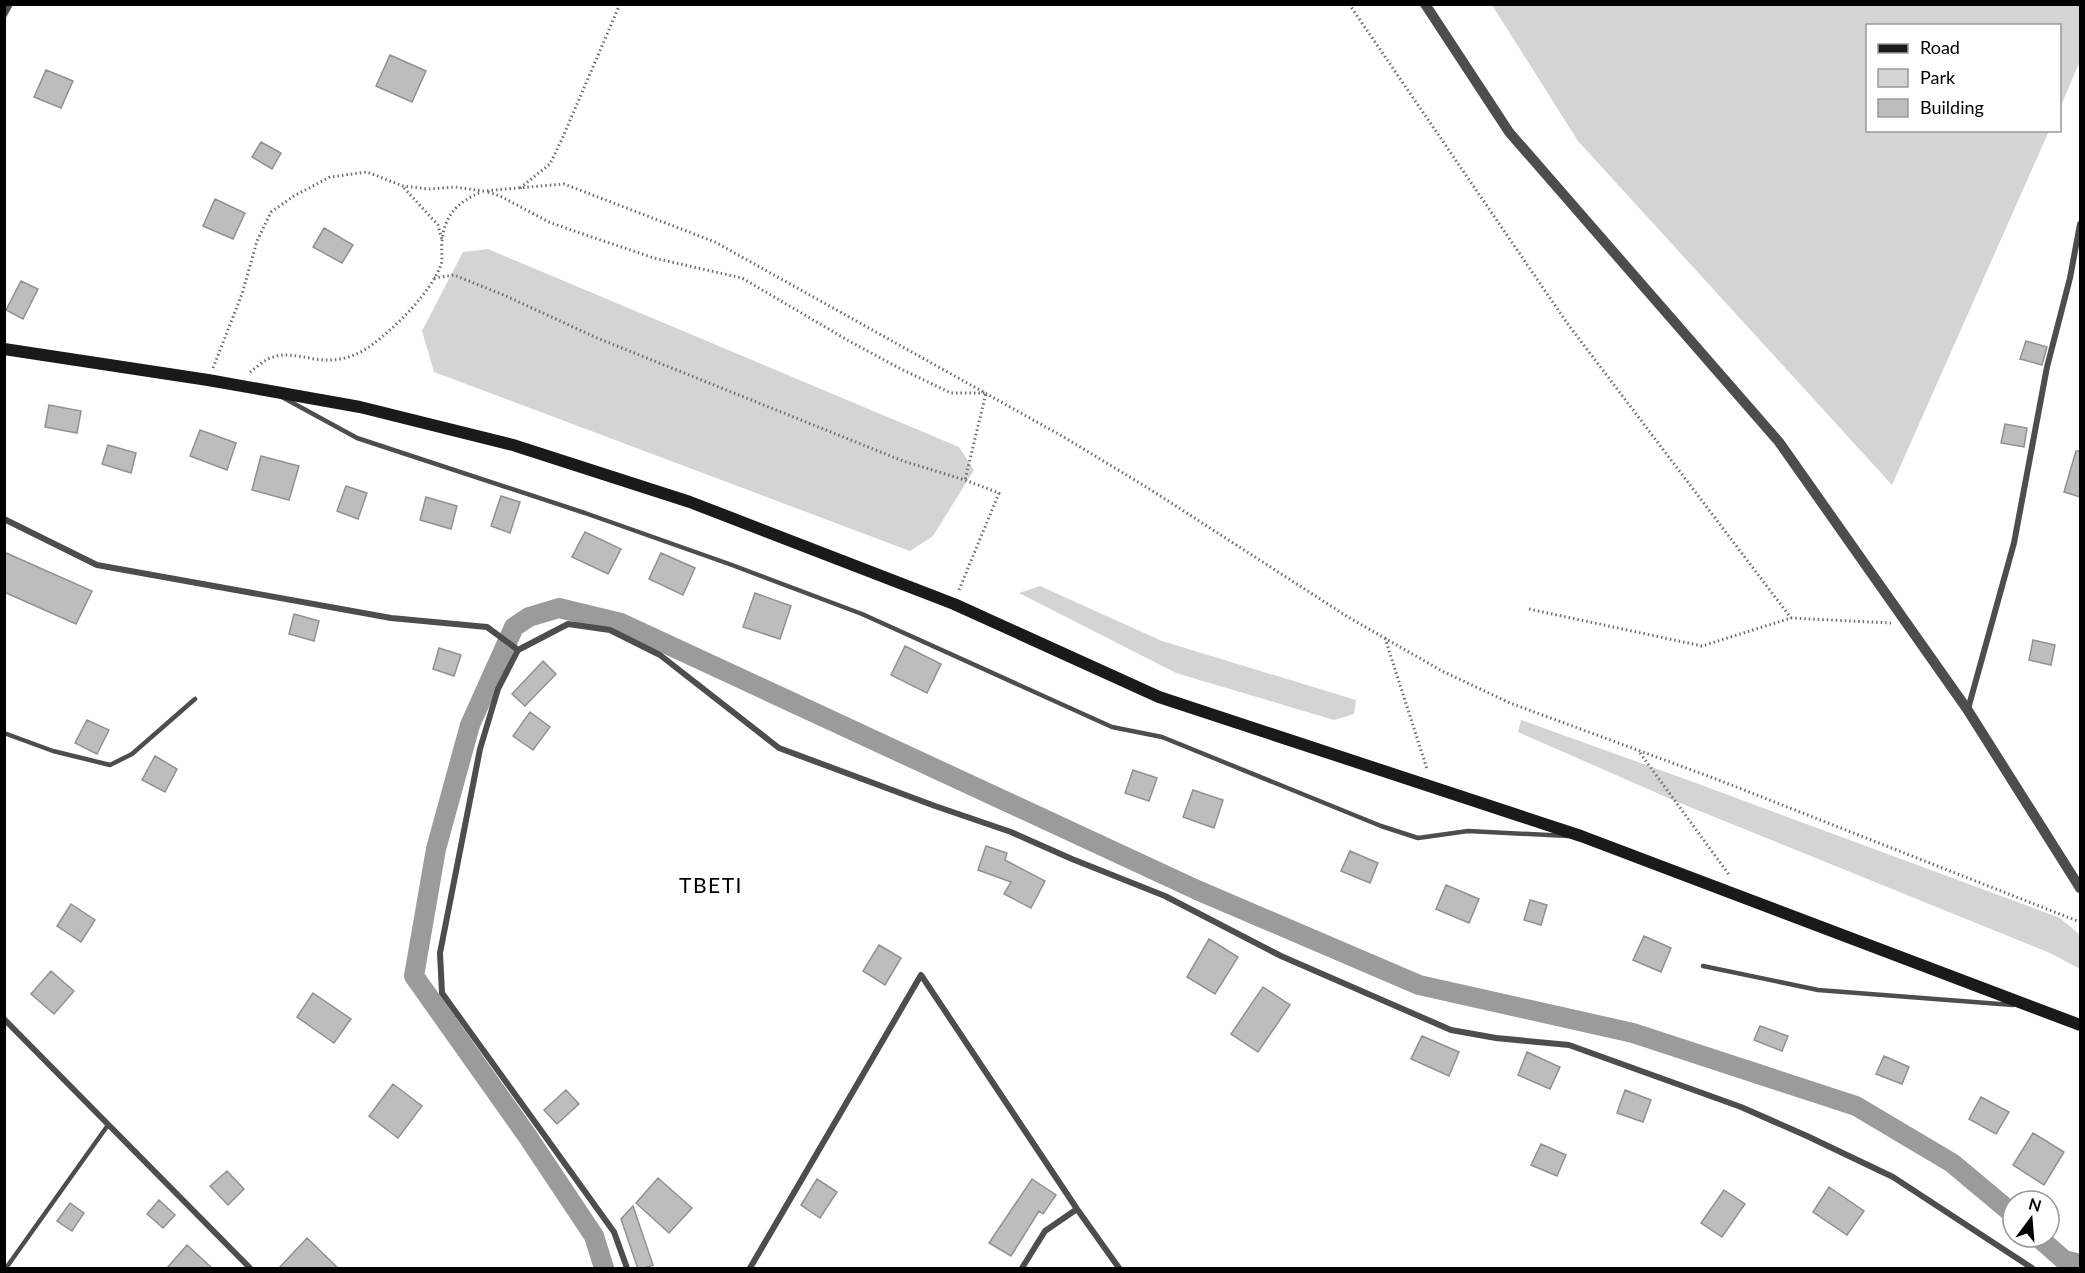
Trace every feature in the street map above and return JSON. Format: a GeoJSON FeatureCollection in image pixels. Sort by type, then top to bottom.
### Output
{"type":"FeatureCollection","features":[{"type":"Feature","properties":{"kind":"main road"},"geometry":{"type":"LineString","coordinates":[[4,349],[208,380],[360,407],[513,445],[690,502],[954,604],[1158,697],[1581,836],[2080,1025]]}},
{"type":"Feature","properties":{"kind":"street"},"geometry":{"type":"LineString","coordinates":[[4,15],[10,4]]}},
{"type":"Feature","properties":{"kind":"street"},"geometry":{"type":"LineString","coordinates":[[1425,4],[1509,132],[1779,442],[1967,709],[2080,888]]}},
{"type":"Feature","properties":{"kind":"street"},"geometry":{"type":"LineString","coordinates":[[1967,709],[2014,543],[2047,367],[2070,278],[2080,224]]}},
{"type":"Feature","properties":{"kind":"street"},"geometry":{"type":"LineString","coordinates":[[4,519],[97,565],[391,618],[487,627],[518,650]]}},
{"type":"Feature","properties":{"kind":"street"},"geometry":{"type":"LineString","coordinates":[[627,1269],[614,1232],[442,993],[440,953],[480,749],[498,689],[518,650],[568,624],[610,630],[660,655],[779,748],[935,807],[1011,832],[1165,896],[1281,956],[1451,1030],[1496,1038],[1569,1045],[1741,1107],[1807,1136],[1893,1177],[2032,1269]]}},
{"type":"Feature","properties":{"kind":"street"},"geometry":{"type":"LineString","coordinates":[[750,1269],[921,975],[1119,1269]]}},
{"type":"Feature","properties":{"kind":"street"},"geometry":{"type":"LineString","coordinates":[[4,1019],[250,1269]]}},
{"type":"Feature","properties":{"kind":"street"},"geometry":{"type":"LineString","coordinates":[[1022,1269],[1045,1231],[1077,1209]]}},
{"type":"Feature","properties":{"kind":"lane"},"geometry":{"type":"LineString","coordinates":[[269,390],[357,438],[585,513],[862,614],[1112,727],[1162,737],[1381,826],[1418,838],[1468,831],[1536,836],[1581,836]]}},
{"type":"Feature","properties":{"kind":"lane"},"geometry":{"type":"LineString","coordinates":[[4,733],[53,751],[110,765],[132,754],[195,699]]}},
{"type":"Feature","properties":{"kind":"lane"},"geometry":{"type":"LineString","coordinates":[[1703,966],[1818,990],[2028,1006]]}},
{"type":"Feature","properties":{"kind":"lane"},"geometry":{"type":"LineString","coordinates":[[6,1269],[108,1125]]}},
{"type":"Feature","properties":{"kind":"path"},"geometry":{"type":"LineString","coordinates":[[518,189],[550,164],[620,4]]}},
{"type":"Feature","properties":{"kind":"path"},"geometry":{"type":"LineString","coordinates":[[1350,4],[1567,323],[1791,618]]}},
{"type":"Feature","properties":{"kind":"path"},"geometry":{"type":"LineString","coordinates":[[208,380],[242,294],[257,241],[271,212],[294,196],[330,177],[367,172],[403,186],[429,189],[455,187],[483,191],[500,196],[549,222],[654,258],[742,278],[849,341],[951,393],[986,393]]}},
{"type":"Feature","properties":{"kind":"path"},"geometry":{"type":"LineString","coordinates":[[442,240],[449,216],[463,200],[483,191],[564,184],[714,242],[986,393],[1149,488],[1348,617],[1442,671],[1510,703],[2080,922]]}},
{"type":"Feature","properties":{"kind":"path"},"geometry":{"type":"LineString","coordinates":[[231,384],[272,357],[288,355],[335,360],[352,357],[373,345],[413,307],[434,278],[442,262],[442,240],[438,225],[403,186]]}},
{"type":"Feature","properties":{"kind":"path"},"geometry":{"type":"LineString","coordinates":[[434,278],[454,275],[597,338],[903,461],[999,493],[954,604]]}},
{"type":"Feature","properties":{"kind":"path"},"geometry":{"type":"LineString","coordinates":[[965,480],[986,393]]}},
{"type":"Feature","properties":{"kind":"path"},"geometry":{"type":"LineString","coordinates":[[1529,609],[1702,646],[1791,618],[1907,624]]}},
{"type":"Feature","properties":{"kind":"path"},"geometry":{"type":"LineString","coordinates":[[1385,638],[1433,788]]}},
{"type":"Feature","properties":{"kind":"path"},"geometry":{"type":"LineString","coordinates":[[1639,751],[1747,899]]}},
{"type":"Feature","properties":{"kind":"green space"},"geometry":{"type":"Polygon","coordinates":[[[1492,5],[2080,5],[2080,61],[2061,106],[2061,24],[1866,24],[1866,132],[2049,132],[1892,485],[1578,141],[1492,5]]]}},
{"type":"Feature","properties":{"kind":"green space"},"geometry":{"type":"Polygon","coordinates":[[[488,249],[959,447],[974,470],[933,536],[910,551],[434,372],[422,331],[463,252],[488,249]]]}},
{"type":"Feature","properties":{"kind":"green space"},"geometry":{"type":"Polygon","coordinates":[[[1040,586],[1162,641],[1356,700],[1354,714],[1334,720],[1176,673],[1019,593],[1040,586]]]}},
{"type":"Feature","properties":{"kind":"green space"},"geometry":{"type":"Polygon","coordinates":[[[1521,720],[2060,918],[2080,935],[2080,969],[2050,953],[1675,801],[1518,732],[1521,720]]]}},
{"type":"Feature","properties":{"kind":"building"},"geometry":{"type":"Polygon","coordinates":[[[390,55],[426,71],[412,102],[376,86],[390,55]]]}},
{"type":"Feature","properties":{"kind":"building"},"geometry":{"type":"Polygon","coordinates":[[[46,70],[73,81],[61,108],[34,97],[46,70]]]}},
{"type":"Feature","properties":{"kind":"building"},"geometry":{"type":"Polygon","coordinates":[[[261,142],[281,153],[272,169],[252,157],[261,142]]]}},
{"type":"Feature","properties":{"kind":"building"},"geometry":{"type":"Polygon","coordinates":[[[215,199],[245,213],[233,239],[203,226],[215,199]]]}},
{"type":"Feature","properties":{"kind":"building"},"geometry":{"type":"Polygon","coordinates":[[[324,228],[353,245],[342,263],[313,247],[324,228]]]}},
{"type":"Feature","properties":{"kind":"building"},"geometry":{"type":"Polygon","coordinates":[[[21,281],[38,289],[23,319],[6,310],[21,281]]]}},
{"type":"Feature","properties":{"kind":"building"},"geometry":{"type":"Polygon","coordinates":[[[2026,341],[2047,347],[2042,365],[2020,359],[2026,341]]]}},
{"type":"Feature","properties":{"kind":"building"},"geometry":{"type":"Polygon","coordinates":[[[49,405],[81,411],[77,433],[45,427],[49,405]]]}},
{"type":"Feature","properties":{"kind":"building"},"geometry":{"type":"Polygon","coordinates":[[[2005,424],[2027,428],[2024,447],[2001,443],[2005,424]]]}},
{"type":"Feature","properties":{"kind":"building"},"geometry":{"type":"Polygon","coordinates":[[[200,430],[236,443],[227,470],[190,456],[200,430]]]}},
{"type":"Feature","properties":{"kind":"building"},"geometry":{"type":"Polygon","coordinates":[[[108,445],[136,453],[131,473],[102,464],[108,445]]]}},
{"type":"Feature","properties":{"kind":"building"},"geometry":{"type":"Polygon","coordinates":[[[2076,451],[2080,451],[2080,497],[2064,492],[2076,451]]]}},
{"type":"Feature","properties":{"kind":"building"},"geometry":{"type":"Polygon","coordinates":[[[261,456],[299,466],[289,500],[252,490],[261,456]]]}},
{"type":"Feature","properties":{"kind":"building"},"geometry":{"type":"Polygon","coordinates":[[[346,486],[367,493],[358,519],[337,511],[346,486]]]}},
{"type":"Feature","properties":{"kind":"building"},"geometry":{"type":"Polygon","coordinates":[[[501,496],[520,502],[510,533],[491,526],[501,496]]]}},
{"type":"Feature","properties":{"kind":"building"},"geometry":{"type":"Polygon","coordinates":[[[426,497],[457,506],[451,529],[420,520],[426,497]]]}},
{"type":"Feature","properties":{"kind":"building"},"geometry":{"type":"Polygon","coordinates":[[[585,532],[621,549],[608,574],[572,557],[585,532]]]}},
{"type":"Feature","properties":{"kind":"building"},"geometry":{"type":"Polygon","coordinates":[[[4,552],[92,591],[76,624],[4,592],[4,552]]]}},
{"type":"Feature","properties":{"kind":"building"},"geometry":{"type":"Polygon","coordinates":[[[661,553],[695,568],[683,595],[649,579],[661,553]]]}},
{"type":"Feature","properties":{"kind":"building"},"geometry":{"type":"Polygon","coordinates":[[[755,593],[791,606],[780,639],[743,627],[755,593]]]}},
{"type":"Feature","properties":{"kind":"building"},"geometry":{"type":"Polygon","coordinates":[[[294,614],[319,621],[314,641],[289,634],[294,614]]]}},
{"type":"Feature","properties":{"kind":"building"},"geometry":{"type":"Polygon","coordinates":[[[2033,640],[2055,645],[2051,665],[2029,660],[2033,640]]]}},
{"type":"Feature","properties":{"kind":"building"},"geometry":{"type":"Polygon","coordinates":[[[905,646],[941,664],[927,693],[891,675],[905,646]]]}},
{"type":"Feature","properties":{"kind":"building"},"geometry":{"type":"Polygon","coordinates":[[[439,648],[461,655],[454,676],[433,669],[439,648]]]}},
{"type":"Feature","properties":{"kind":"building"},"geometry":{"type":"Polygon","coordinates":[[[543,661],[556,674],[525,706],[512,694],[543,661]]]}},
{"type":"Feature","properties":{"kind":"building"},"geometry":{"type":"Polygon","coordinates":[[[530,712],[550,727],[533,750],[513,736],[530,712]]]}},
{"type":"Feature","properties":{"kind":"building"},"geometry":{"type":"Polygon","coordinates":[[[87,720],[109,730],[97,754],[75,743],[87,720]]]}},
{"type":"Feature","properties":{"kind":"building"},"geometry":{"type":"Polygon","coordinates":[[[155,756],[177,769],[165,792],[142,780],[155,756]]]}},
{"type":"Feature","properties":{"kind":"building"},"geometry":{"type":"Polygon","coordinates":[[[1133,770],[1157,778],[1149,801],[1125,793],[1133,770]]]}},
{"type":"Feature","properties":{"kind":"building"},"geometry":{"type":"Polygon","coordinates":[[[1193,790],[1223,800],[1214,828],[1183,817],[1193,790]]]}},
{"type":"Feature","properties":{"kind":"building"},"geometry":{"type":"Polygon","coordinates":[[[986,846],[1007,853],[1005,860],[1045,881],[1031,908],[1004,894],[1011,882],[978,870],[986,846]]]}},
{"type":"Feature","properties":{"kind":"building"},"geometry":{"type":"Polygon","coordinates":[[[1350,851],[1378,863],[1370,883],[1341,871],[1350,851]]]}},
{"type":"Feature","properties":{"kind":"building"},"geometry":{"type":"Polygon","coordinates":[[[1446,885],[1479,899],[1469,923],[1436,909],[1446,885]]]}},
{"type":"Feature","properties":{"kind":"building"},"geometry":{"type":"Polygon","coordinates":[[[1530,900],[1547,905],[1541,925],[1524,920],[1530,900]]]}},
{"type":"Feature","properties":{"kind":"building"},"geometry":{"type":"Polygon","coordinates":[[[71,904],[95,920],[81,942],[57,926],[71,904]]]}},
{"type":"Feature","properties":{"kind":"building"},"geometry":{"type":"Polygon","coordinates":[[[1644,936],[1671,948],[1661,972],[1633,960],[1644,936]]]}},
{"type":"Feature","properties":{"kind":"building"},"geometry":{"type":"Polygon","coordinates":[[[1209,939],[1238,957],[1215,994],[1187,977],[1209,939]]]}},
{"type":"Feature","properties":{"kind":"building"},"geometry":{"type":"Polygon","coordinates":[[[879,945],[901,958],[885,985],[863,971],[879,945]]]}},
{"type":"Feature","properties":{"kind":"building"},"geometry":{"type":"Polygon","coordinates":[[[51,971],[74,991],[54,1014],[31,994],[51,971]]]}},
{"type":"Feature","properties":{"kind":"building"},"geometry":{"type":"Polygon","coordinates":[[[1263,987],[1290,1005],[1258,1052],[1231,1034],[1263,987]]]}},
{"type":"Feature","properties":{"kind":"building"},"geometry":{"type":"Polygon","coordinates":[[[313,993],[351,1019],[334,1043],[297,1017],[313,993]]]}},
{"type":"Feature","properties":{"kind":"building"},"geometry":{"type":"Polygon","coordinates":[[[1760,1026],[1788,1036],[1782,1051],[1754,1040],[1760,1026]]]}},
{"type":"Feature","properties":{"kind":"building"},"geometry":{"type":"Polygon","coordinates":[[[1422,1036],[1459,1052],[1449,1076],[1411,1059],[1422,1036]]]}},
{"type":"Feature","properties":{"kind":"building"},"geometry":{"type":"Polygon","coordinates":[[[1527,1052],[1560,1067],[1550,1089],[1518,1075],[1527,1052]]]}},
{"type":"Feature","properties":{"kind":"building"},"geometry":{"type":"Polygon","coordinates":[[[1884,1056],[1909,1067],[1902,1084],[1876,1074],[1884,1056]]]}},
{"type":"Feature","properties":{"kind":"building"},"geometry":{"type":"Polygon","coordinates":[[[393,1084],[422,1106],[398,1138],[369,1116],[393,1084]]]}},
{"type":"Feature","properties":{"kind":"building"},"geometry":{"type":"Polygon","coordinates":[[[566,1090],[579,1104],[557,1124],[544,1110],[566,1090]]]}},
{"type":"Feature","properties":{"kind":"building"},"geometry":{"type":"Polygon","coordinates":[[[1625,1090],[1651,1100],[1643,1122],[1617,1113],[1625,1090]]]}},
{"type":"Feature","properties":{"kind":"building"},"geometry":{"type":"Polygon","coordinates":[[[1981,1097],[2009,1112],[1996,1134],[1969,1119],[1981,1097]]]}},
{"type":"Feature","properties":{"kind":"building"},"geometry":{"type":"Polygon","coordinates":[[[2033,1133],[2064,1152],[2044,1185],[2013,1165],[2033,1133]]]}},
{"type":"Feature","properties":{"kind":"building"},"geometry":{"type":"Polygon","coordinates":[[[1541,1144],[1566,1155],[1557,1176],[1531,1165],[1541,1144]]]}},
{"type":"Feature","properties":{"kind":"building"},"geometry":{"type":"Polygon","coordinates":[[[227,1171],[244,1189],[228,1205],[210,1186],[227,1171]]]}},
{"type":"Feature","properties":{"kind":"building"},"geometry":{"type":"Polygon","coordinates":[[[658,1178],[692,1208],[669,1233],[636,1203],[658,1178]]]}},
{"type":"Feature","properties":{"kind":"building"},"geometry":{"type":"Polygon","coordinates":[[[817,1179],[837,1192],[820,1218],[801,1205],[817,1179]]]}},
{"type":"Feature","properties":{"kind":"building"},"geometry":{"type":"Polygon","coordinates":[[[1032,1179],[1056,1195],[1043,1214],[1039,1211],[1011,1256],[989,1243],[1032,1179]]]}},
{"type":"Feature","properties":{"kind":"building"},"geometry":{"type":"Polygon","coordinates":[[[1829,1187],[1864,1211],[1847,1235],[1813,1212],[1829,1187]]]}},
{"type":"Feature","properties":{"kind":"building"},"geometry":{"type":"Polygon","coordinates":[[[1724,1190],[1745,1204],[1722,1237],[1701,1223],[1724,1190]]]}},
{"type":"Feature","properties":{"kind":"building"},"geometry":{"type":"Polygon","coordinates":[[[159,1200],[175,1215],[163,1228],[147,1214],[159,1200]]]}},
{"type":"Feature","properties":{"kind":"building"},"geometry":{"type":"Polygon","coordinates":[[[70,1203],[84,1213],[72,1231],[57,1221],[70,1203]]]}},
{"type":"Feature","properties":{"kind":"building"},"geometry":{"type":"Polygon","coordinates":[[[633,1206],[653,1265],[642,1269],[638,1269],[621,1219],[633,1206]]]}},
{"type":"Feature","properties":{"kind":"building"},"geometry":{"type":"Polygon","coordinates":[[[307,1238],[339,1269],[278,1269],[307,1238]]]}},
{"type":"Feature","properties":{"kind":"building"},"geometry":{"type":"Polygon","coordinates":[[[187,1245],[213,1269],[166,1269],[187,1245]]]}},
{"type":"Feature","properties":{"kind":"waterway"},"geometry":{"type":"LineString","coordinates":[[604,1268],[594,1236],[526,1134],[414,976],[436,849],[470,725],[514,627],[529,617],[559,608],[621,623],[1197,890],[1419,985],[1633,1033],[1856,1106],[1952,1163],[2001,1204]]}},
{"type":"Feature","properties":{"kind":"waterway"},"geometry":{"type":"LineString","coordinates":[[2052,1249],[2064,1260],[2080,1264]]}},
{"type":"Feature","properties":{"kind":"district","name":"TBETI"},"geometry":{"type":"Point","coordinates":[711,886]}}]}
